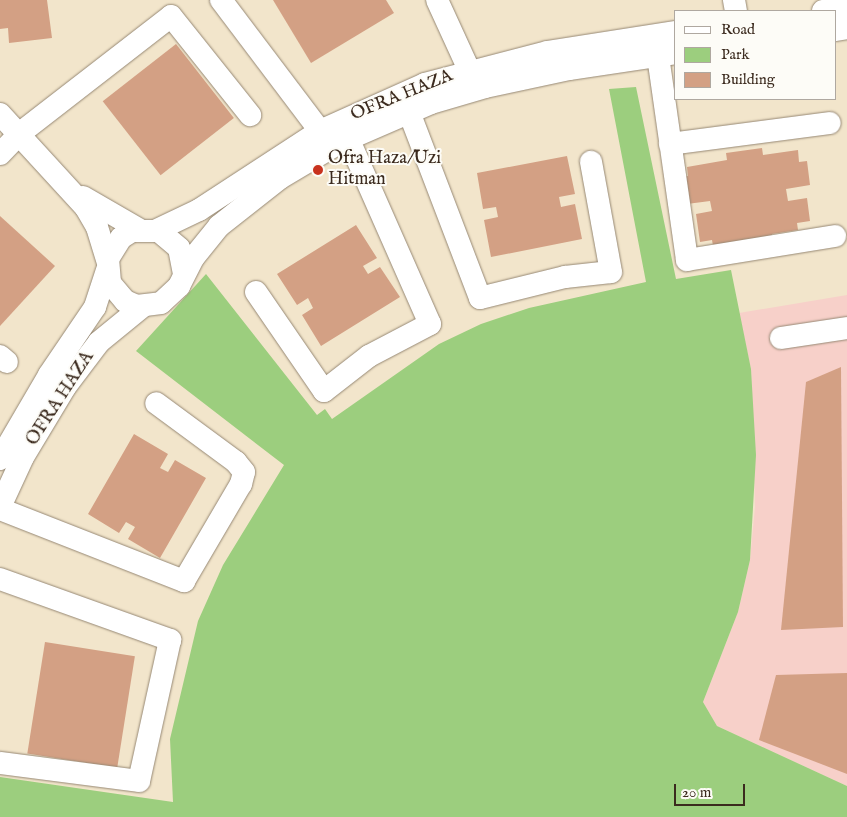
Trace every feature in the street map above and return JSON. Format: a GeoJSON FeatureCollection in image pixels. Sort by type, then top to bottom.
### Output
{"type":"FeatureCollection","features":[{"type":"Feature","properties":{"kind":"street"},"geometry":{"type":"LineString","coordinates":[[221,0],[320,131]]}},
{"type":"Feature","properties":{"kind":"street"},"geometry":{"type":"LineString","coordinates":[[437,0],[468,70]]}},
{"type":"Feature","properties":{"kind":"street"},"geometry":{"type":"LineString","coordinates":[[831,10],[847,8]]}},
{"type":"Feature","properties":{"kind":"street"},"geometry":{"type":"LineString","coordinates":[[0,154],[19,134],[171,16],[250,115]]}},
{"type":"Feature","properties":{"kind":"street","name":"OFRA HAZA"},"geometry":{"type":"LineString","coordinates":[[148,230],[199,210],[320,131],[389,98],[468,70],[548,52],[674,32]]}},
{"type":"Feature","properties":{"kind":"street"},"geometry":{"type":"LineString","coordinates":[[667,55],[670,144],[687,260],[834,236]]}},
{"type":"Feature","properties":{"kind":"street","name":"OFRA HAZA"},"geometry":{"type":"LineString","coordinates":[[184,274],[207,239],[231,216],[280,178],[348,138],[458,94],[513,80],[667,55]]}},
{"type":"Feature","properties":{"kind":"street"},"geometry":{"type":"LineString","coordinates":[[409,112],[480,298],[565,278],[612,272],[590,162]]}},
{"type":"Feature","properties":{"kind":"street"},"geometry":{"type":"LineString","coordinates":[[0,114],[66,184],[97,227],[116,293],[125,301],[143,306],[161,303],[171,297],[184,274],[179,248],[170,238],[106,213],[66,184]]}},
{"type":"Feature","properties":{"kind":"street"},"geometry":{"type":"LineString","coordinates":[[670,144],[830,123]]}},
{"type":"Feature","properties":{"kind":"street"},"geometry":{"type":"LineString","coordinates":[[256,292],[324,392],[369,356],[430,324],[348,138]]}},
{"type":"Feature","properties":{"kind":"street"},"geometry":{"type":"LineString","coordinates":[[107,267],[113,247],[121,238],[148,230]]}},
{"type":"Feature","properties":{"kind":"street","name":"OFRA HAZA"},"geometry":{"type":"LineString","coordinates":[[0,459],[49,375],[95,307],[107,267]]}},
{"type":"Feature","properties":{"kind":"street","name":"OFRA HAZA"},"geometry":{"type":"LineString","coordinates":[[0,508],[23,457],[65,387],[99,342],[143,306]]}},
{"type":"Feature","properties":{"kind":"street"},"geometry":{"type":"LineString","coordinates":[[781,338],[847,328]]}},
{"type":"Feature","properties":{"kind":"street"},"geometry":{"type":"LineString","coordinates":[[0,508],[184,580],[241,484],[244,472],[236,462],[156,403]]}},
{"type":"Feature","properties":{"kind":"street"},"geometry":{"type":"LineString","coordinates":[[0,579],[170,640],[139,781],[0,763]]}},
{"type":"Feature","properties":{"kind":"shaded area"},"geometry":{"type":"Polygon","coordinates":[[[847,295],[847,786],[717,726],[703,702],[738,612],[750,560],[755,507],[751,369],[739,313],[847,295]]]}},
{"type":"Feature","properties":{"kind":"green space"},"geometry":{"type":"Polygon","coordinates":[[[636,87],[676,279],[731,270],[751,369],[756,455],[750,560],[738,612],[703,702],[717,726],[847,786],[847,817],[0,817],[0,777],[173,802],[170,739],[198,621],[223,565],[284,465],[136,351],[206,274],[317,415],[325,409],[332,419],[439,344],[481,324],[529,308],[646,282],[609,89],[636,87]]]}},
{"type":"Feature","properties":{"kind":"building"},"geometry":{"type":"Polygon","coordinates":[[[0,0],[47,0],[52,38],[9,43],[8,28],[0,29],[0,0]]]}},
{"type":"Feature","properties":{"kind":"building"},"geometry":{"type":"Polygon","coordinates":[[[273,0],[386,0],[394,13],[311,63],[273,0]]]}},
{"type":"Feature","properties":{"kind":"building"},"geometry":{"type":"Polygon","coordinates":[[[176,44],[234,118],[161,175],[103,101],[176,44]]]}},
{"type":"Feature","properties":{"kind":"building"},"geometry":{"type":"Polygon","coordinates":[[[762,148],[763,155],[798,150],[799,162],[807,161],[810,185],[786,189],[788,201],[807,198],[810,221],[797,223],[798,230],[772,234],[773,244],[713,246],[712,240],[700,242],[696,214],[712,211],[710,201],[687,204],[683,177],[688,176],[687,167],[727,160],[726,153],[762,148]]]}},
{"type":"Feature","properties":{"kind":"building"},"geometry":{"type":"Polygon","coordinates":[[[567,156],[575,194],[559,197],[561,207],[575,204],[582,239],[491,257],[484,220],[498,217],[496,207],[483,209],[477,173],[567,156]]]}},
{"type":"Feature","properties":{"kind":"building"},"geometry":{"type":"Polygon","coordinates":[[[0,216],[55,266],[0,326],[0,216]]]}},
{"type":"Feature","properties":{"kind":"building"},"geometry":{"type":"Polygon","coordinates":[[[356,225],[377,258],[363,266],[368,274],[380,267],[400,297],[321,346],[302,315],[313,308],[308,298],[297,305],[277,274],[356,225]]]}},
{"type":"Feature","properties":{"kind":"building"},"geometry":{"type":"Polygon","coordinates":[[[841,367],[843,627],[781,630],[806,382],[841,367]]]}},
{"type":"Feature","properties":{"kind":"building"},"geometry":{"type":"Polygon","coordinates":[[[134,434],[168,454],[160,468],[168,472],[175,460],[206,478],[160,558],[128,539],[135,527],[126,522],[119,533],[88,514],[134,434]]]}},
{"type":"Feature","properties":{"kind":"building"},"geometry":{"type":"Polygon","coordinates":[[[45,642],[135,656],[117,768],[27,754],[45,642]]]}},
{"type":"Feature","properties":{"kind":"building"},"geometry":{"type":"Polygon","coordinates":[[[847,673],[847,774],[759,740],[776,675],[847,673]]]}},
{"type":"Feature","properties":{"kind":"place","name":"Ofra Haza/Uzi Hitman"},"geometry":{"type":"Point","coordinates":[318,170]}}]}
